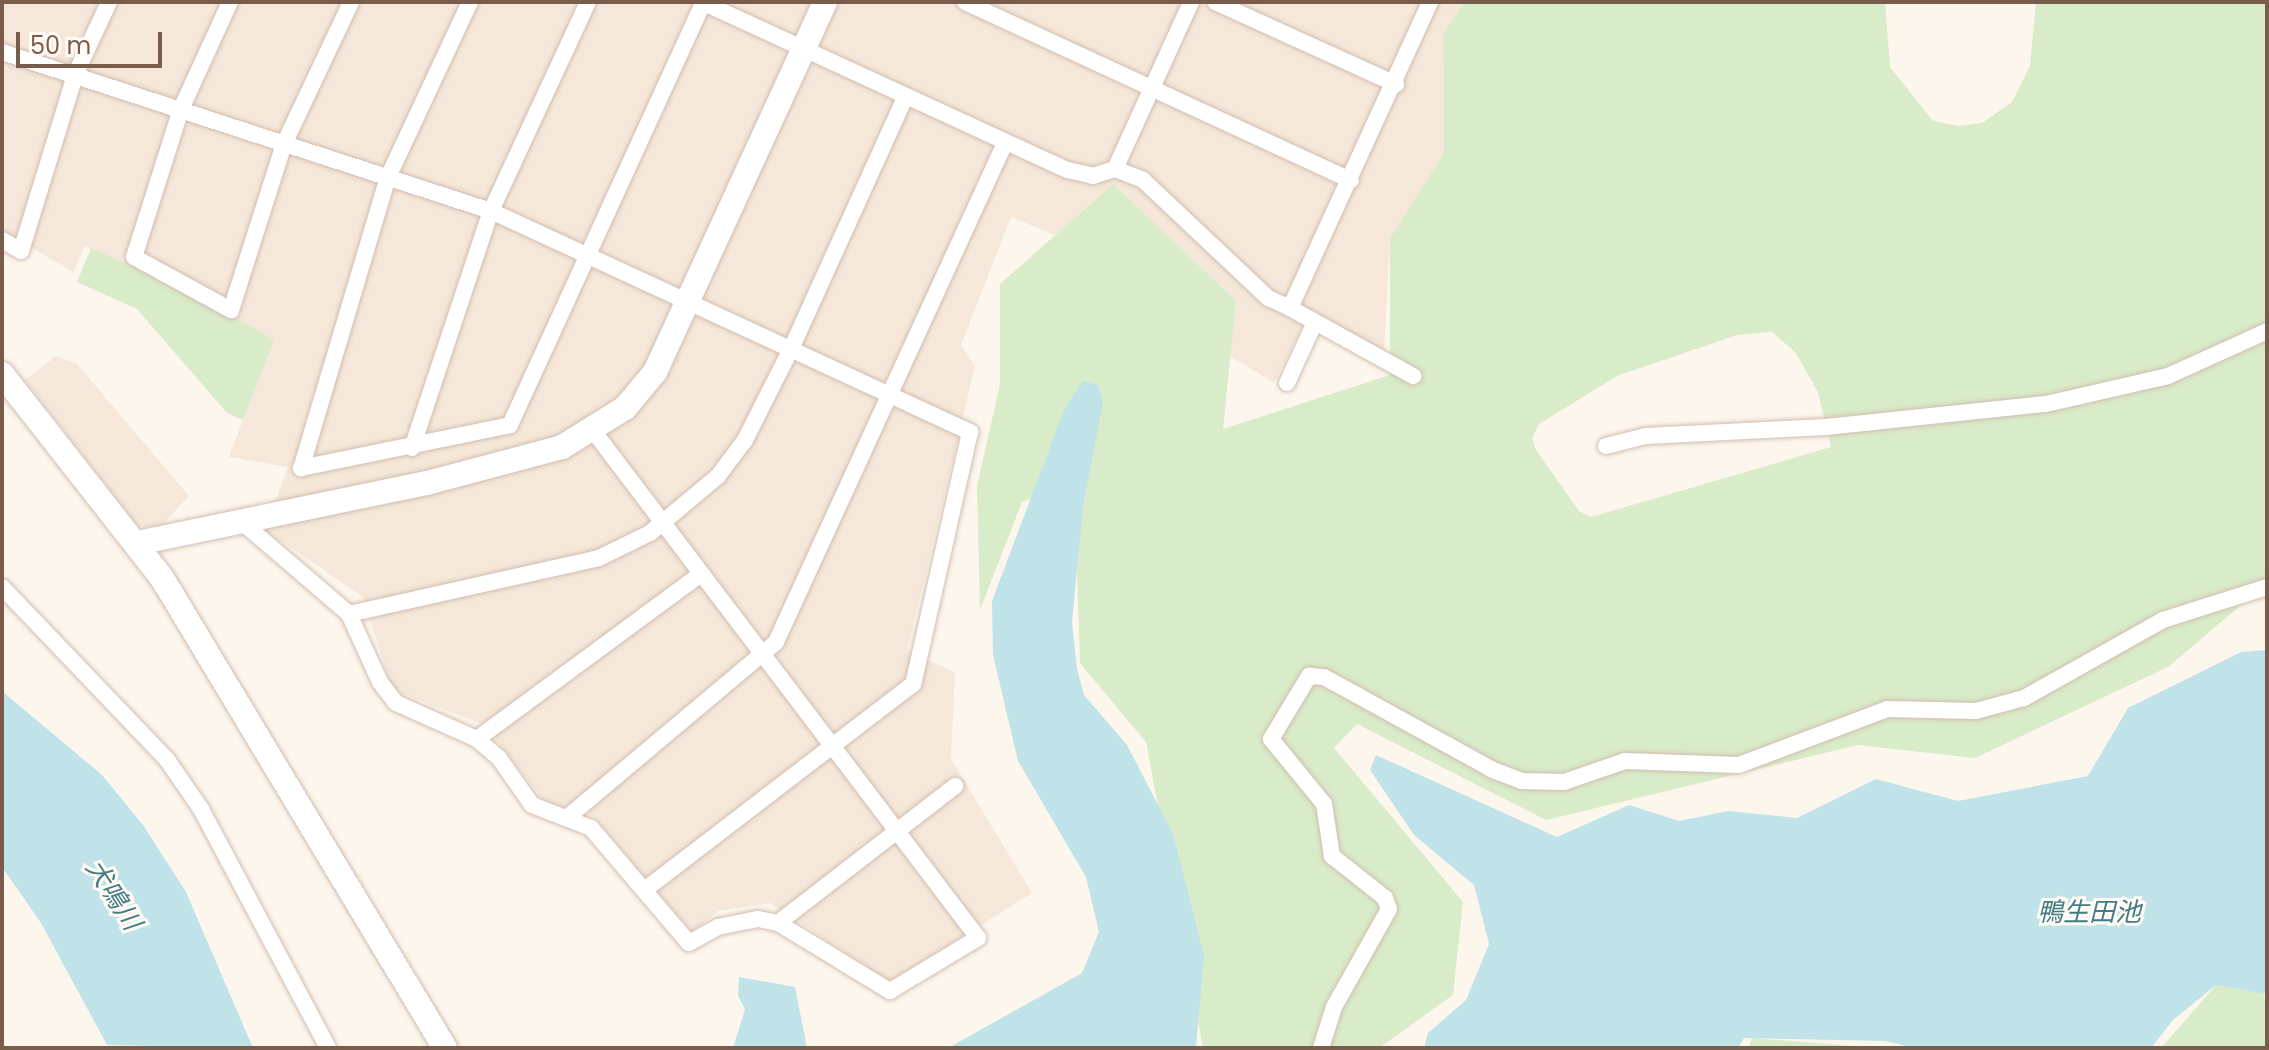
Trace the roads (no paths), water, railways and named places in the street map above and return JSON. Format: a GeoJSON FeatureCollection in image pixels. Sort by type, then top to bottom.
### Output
{"type":"FeatureCollection","features":[{"type":"Feature","properties":{"kind":"street"},"geometry":{"type":"LineString","coordinates":[[2,240],[21,251],[75,75],[109,2]]}},
{"type":"Feature","properties":{"kind":"street"},"geometry":{"type":"LineString","coordinates":[[230,2],[181,109],[134,257],[231,310],[284,144],[351,2]]}},
{"type":"Feature","properties":{"kind":"street"},"geometry":{"type":"LineString","coordinates":[[470,2],[388,177],[301,468],[412,448],[510,425],[703,2],[1068,170],[1093,176],[1115,169],[1143,180],[1268,298],[1413,376]]}},
{"type":"Feature","properties":{"kind":"street"},"geometry":{"type":"LineString","coordinates":[[412,448],[491,211],[588,2]]}},
{"type":"Feature","properties":{"kind":"street"},"geometry":{"type":"LineString","coordinates":[[137,543],[427,483],[562,447],[594,432],[655,372],[825,2]]}},
{"type":"Feature","properties":{"kind":"street"},"geometry":{"type":"LineString","coordinates":[[965,2],[1150,90],[1351,180]]}},
{"type":"Feature","properties":{"kind":"street"},"geometry":{"type":"LineString","coordinates":[[1115,169],[1191,2]]}},
{"type":"Feature","properties":{"kind":"street"},"geometry":{"type":"LineString","coordinates":[[1215,2],[1396,84]]}},
{"type":"Feature","properties":{"kind":"street"},"geometry":{"type":"LineString","coordinates":[[1290,308],[1396,84],[1430,2]]}},
{"type":"Feature","properties":{"kind":"street"},"geometry":{"type":"LineString","coordinates":[[2,52],[491,211],[690,300],[970,432],[919,672],[913,684],[831,744],[645,890]]}},
{"type":"Feature","properties":{"kind":"street"},"geometry":{"type":"LineString","coordinates":[[349,614],[599,558],[662,524],[718,476],[745,440],[791,349],[906,96]]}},
{"type":"Feature","properties":{"kind":"street"},"geometry":{"type":"LineString","coordinates":[[569,816],[765,654],[890,394],[1005,143]]}},
{"type":"Feature","properties":{"kind":"street"},"geometry":{"type":"LineString","coordinates":[[1287,383],[1315,322]]}},
{"type":"Feature","properties":{"kind":"street"},"geometry":{"type":"LineString","coordinates":[[1606,446],[1646,436],[1826,427],[2046,404],[2168,376],[2267,331]]}},
{"type":"Feature","properties":{"kind":"street"},"geometry":{"type":"LineString","coordinates":[[2,374],[137,543],[445,1048]]}},
{"type":"Feature","properties":{"kind":"street"},"geometry":{"type":"LineString","coordinates":[[243,523],[349,614],[380,682],[396,703],[477,739],[499,758],[532,805],[569,816],[591,828],[689,943],[718,927],[758,919],[778,923],[890,991],[978,938],[594,432]]}},
{"type":"Feature","properties":{"kind":"street"},"geometry":{"type":"LineString","coordinates":[[477,739],[701,574]]}},
{"type":"Feature","properties":{"kind":"street"},"geometry":{"type":"LineString","coordinates":[[2,587],[168,761],[213,831],[328,1048]]}},
{"type":"Feature","properties":{"kind":"street"},"geometry":{"type":"LineString","coordinates":[[1321,1048],[1334,1007],[1389,909],[1332,856],[1324,804],[1271,739],[1309,676],[1324,677],[1493,770],[1521,781],[1564,782],[1625,761],[1739,765],[1887,709],[1988,708],[2024,698],[2163,620],[2267,587]]}},
{"type":"Feature","properties":{"kind":"street"},"geometry":{"type":"LineString","coordinates":[[778,923],[955,786]]}},
{"type":"Feature","properties":{"kind":"water"},"geometry":{"type":"Polygon","coordinates":[[[1083,381],[1098,385],[1103,402],[1083,506],[1072,622],[1077,669],[1084,695],[1127,745],[1173,834],[1204,955],[1196,1048],[948,1048],[1082,973],[1099,932],[1086,877],[1018,761],[993,655],[992,601],[1064,410],[1083,381]]]}},
{"type":"Feature","properties":{"kind":"water","name":"鴨生田池"},"geometry":{"type":"Polygon","coordinates":[[[2267,650],[2267,994],[2216,985],[2173,1020],[2151,1048],[1915,1048],[1885,1041],[1744,1038],[1738,1048],[1424,1048],[1428,1033],[1466,1000],[1489,944],[1474,885],[1414,835],[1370,770],[1376,755],[1557,837],[1629,805],[1679,821],[1728,811],[1797,818],[1876,779],[1958,801],[2088,776],[2128,708],[2241,652],[2267,650]]]}},
{"type":"Feature","properties":{"kind":"water","name":"犬鳴川"},"geometry":{"type":"Polygon","coordinates":[[[2,691],[102,775],[143,825],[186,892],[253,1048],[107,1045],[41,923],[2,867],[2,691]]]}},
{"type":"Feature","properties":{"kind":"water"},"geometry":{"type":"Polygon","coordinates":[[[739,977],[795,987],[807,1048],[733,1048],[745,1009],[738,996],[739,977]]]}}]}
